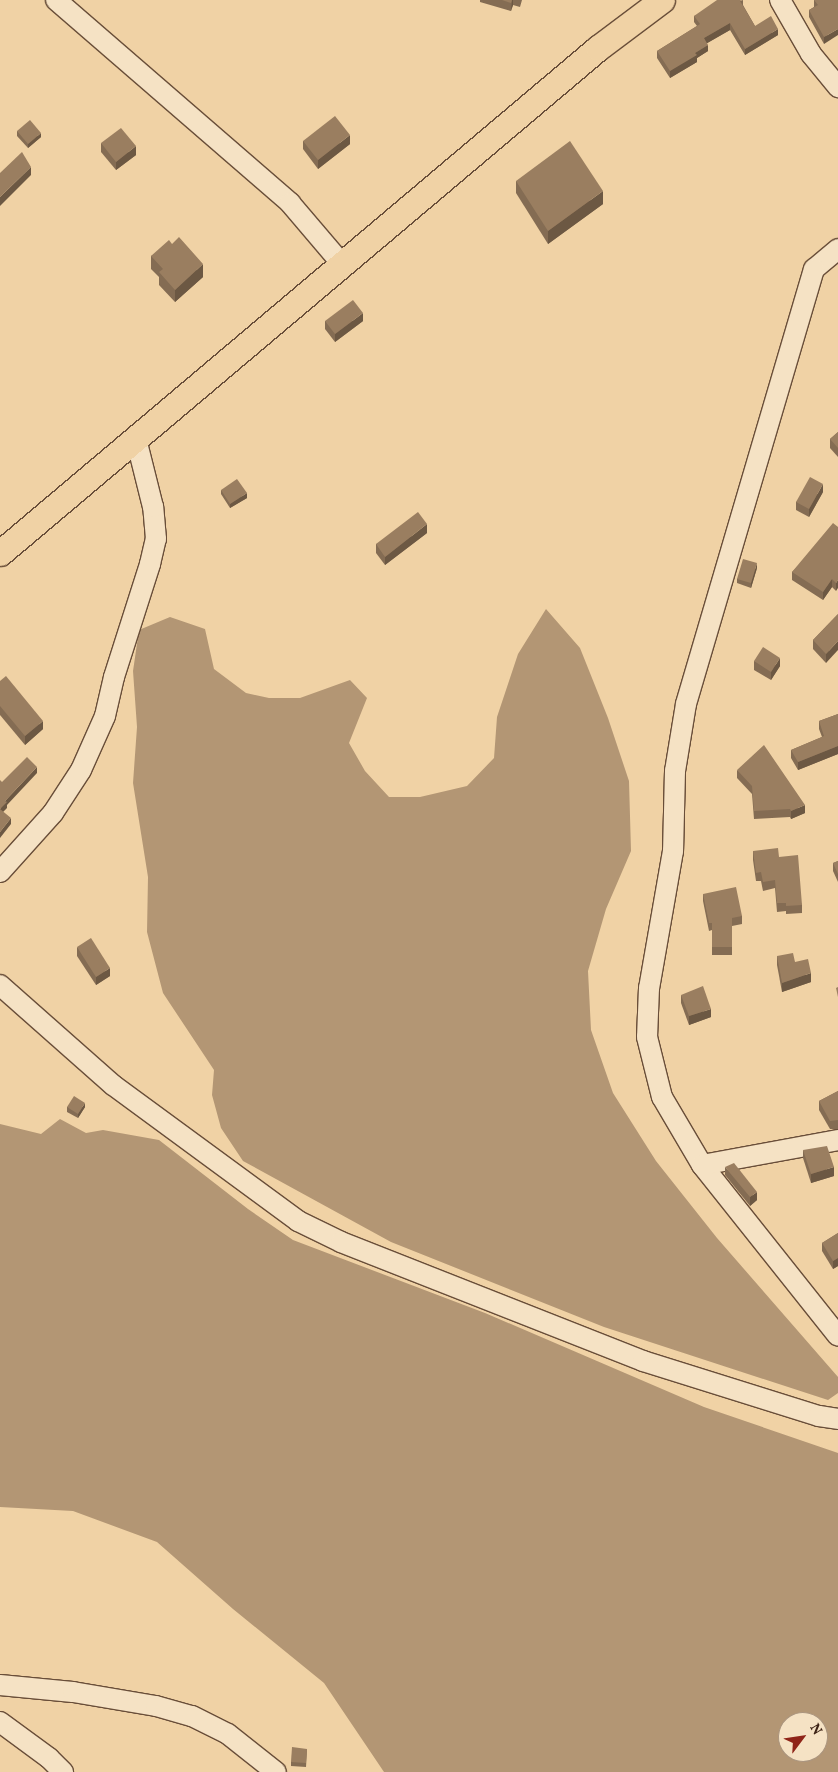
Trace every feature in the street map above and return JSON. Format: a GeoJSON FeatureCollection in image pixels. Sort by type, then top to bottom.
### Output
{"type":"FeatureCollection","features":[{"type":"Feature","properties":{"kind":"main road"},"geometry":{"type":"LineString","coordinates":[[0,553],[598,48],[661,0]]}},
{"type":"Feature","properties":{"kind":"street"},"geometry":{"type":"LineString","coordinates":[[56,0],[290,203],[342,264]]}},
{"type":"Feature","properties":{"kind":"street"},"geometry":{"type":"LineString","coordinates":[[780,0],[811,54],[838,87]]}},
{"type":"Feature","properties":{"kind":"street"},"geometry":{"type":"LineString","coordinates":[[838,248],[814,269],[689,694],[675,771],[673,851],[649,988],[647,1037],[662,1097],[702,1165],[838,1336]]}},
{"type":"Feature","properties":{"kind":"street"},"geometry":{"type":"LineString","coordinates":[[0,872],[53,813],[81,770],[105,716],[114,677],[150,564],[156,539],[153,506],[136,439]]}},
{"type":"Feature","properties":{"kind":"street"},"geometry":{"type":"LineString","coordinates":[[0,985],[112,1085],[298,1221],[341,1242],[644,1361],[819,1416],[838,1419]]}},
{"type":"Feature","properties":{"kind":"street"},"geometry":{"type":"LineString","coordinates":[[702,1165],[838,1140]]}},
{"type":"Feature","properties":{"kind":"street"},"geometry":{"type":"LineString","coordinates":[[0,1686],[73,1692],[156,1706],[192,1716],[228,1734],[276,1772]]}},
{"type":"Feature","properties":{"kind":"street"},"geometry":{"type":"LineString","coordinates":[[0,1722],[49,1758],[63,1772]]}},
{"type":"Feature","properties":{"kind":"shaded area"},"geometry":{"type":"Polygon","coordinates":[[[546,609],[580,648],[608,718],[629,781],[631,851],[606,909],[588,971],[591,1030],[613,1093],[656,1161],[717,1238],[838,1377],[838,1393],[828,1400],[604,1327],[391,1242],[243,1161],[221,1128],[212,1095],[214,1070],[163,993],[147,932],[148,877],[133,783],[137,727],[133,671],[139,630],[170,617],[205,629],[214,669],[246,693],[269,698],[300,698],[350,680],[367,698],[349,743],[365,771],[389,797],[420,797],[467,786],[494,758],[497,717],[518,654],[546,609]]]}},
{"type":"Feature","properties":{"kind":"shaded area"},"geometry":{"type":"Polygon","coordinates":[[[60,1119],[86,1133],[103,1130],[159,1140],[248,1209],[293,1240],[485,1313],[704,1407],[838,1453],[838,1772],[384,1772],[324,1683],[233,1609],[157,1542],[73,1511],[0,1507],[0,1124],[41,1134],[60,1119]]]}},
{"type":"Feature","properties":{"kind":"building"},"geometry":{"type":"Polygon","coordinates":[[[717,0],[742,0],[740,1],[755,26],[771,16],[778,29],[745,49],[730,23],[704,38],[708,45],[695,53],[697,55],[670,71],[657,51],[700,24],[694,16],[717,0]]]}},
{"type":"Feature","properties":{"kind":"building"},"geometry":{"type":"Polygon","coordinates":[[[814,0],[838,0],[838,29],[824,37],[809,10],[818,5],[814,0]]]}},
{"type":"Feature","properties":{"kind":"building"},"geometry":{"type":"Polygon","coordinates":[[[335,116],[350,135],[318,160],[303,141],[335,116]]]}},
{"type":"Feature","properties":{"kind":"building"},"geometry":{"type":"Polygon","coordinates":[[[30,120],[41,133],[28,144],[17,131],[30,120]]]}},
{"type":"Feature","properties":{"kind":"building"},"geometry":{"type":"Polygon","coordinates":[[[121,128],[136,146],[116,162],[101,143],[121,128]]]}},
{"type":"Feature","properties":{"kind":"building"},"geometry":{"type":"Polygon","coordinates":[[[570,141],[603,191],[548,231],[516,181],[570,141]]]}},
{"type":"Feature","properties":{"kind":"building"},"geometry":{"type":"Polygon","coordinates":[[[22,152],[31,167],[0,197],[0,173],[22,152]]]}},
{"type":"Feature","properties":{"kind":"building"},"geometry":{"type":"Polygon","coordinates":[[[179,237],[203,264],[175,290],[159,272],[163,269],[151,256],[169,240],[172,244],[179,237]]]}},
{"type":"Feature","properties":{"kind":"building"},"geometry":{"type":"Polygon","coordinates":[[[353,300],[363,313],[335,334],[325,321],[353,300]]]}},
{"type":"Feature","properties":{"kind":"building"},"geometry":{"type":"Polygon","coordinates":[[[838,432],[838,448],[830,439],[838,432]]]}},
{"type":"Feature","properties":{"kind":"building"},"geometry":{"type":"Polygon","coordinates":[[[810,477],[823,484],[809,509],[796,502],[810,477]]]}},
{"type":"Feature","properties":{"kind":"building"},"geometry":{"type":"Polygon","coordinates":[[[237,479],[247,493],[230,504],[221,490],[237,479]]]}},
{"type":"Feature","properties":{"kind":"building"},"geometry":{"type":"Polygon","coordinates":[[[418,512],[427,524],[385,557],[376,544],[418,512]]]}},
{"type":"Feature","properties":{"kind":"building"},"geometry":{"type":"Polygon","coordinates":[[[833,523],[838,527],[838,580],[836,583],[832,579],[823,592],[792,572],[833,523]]]}},
{"type":"Feature","properties":{"kind":"building"},"geometry":{"type":"Polygon","coordinates":[[[743,559],[757,563],[751,583],[737,579],[743,559]]]}},
{"type":"Feature","properties":{"kind":"building"},"geometry":{"type":"Polygon","coordinates":[[[838,614],[838,641],[826,654],[813,640],[838,614]]]}},
{"type":"Feature","properties":{"kind":"building"},"geometry":{"type":"Polygon","coordinates":[[[763,647],[780,658],[771,672],[754,661],[763,647]]]}},
{"type":"Feature","properties":{"kind":"building"},"geometry":{"type":"Polygon","coordinates":[[[6,676],[43,721],[25,736],[0,706],[0,681],[6,676]]]}},
{"type":"Feature","properties":{"kind":"building"},"geometry":{"type":"Polygon","coordinates":[[[838,714],[838,746],[798,762],[791,750],[824,736],[819,721],[838,714]]]}},
{"type":"Feature","properties":{"kind":"building"},"geometry":{"type":"Polygon","coordinates":[[[764,745],[805,805],[791,811],[790,809],[754,811],[752,786],[737,770],[764,745]]]}},
{"type":"Feature","properties":{"kind":"building"},"geometry":{"type":"Polygon","coordinates":[[[27,757],[37,767],[5,801],[7,802],[0,809],[0,780],[2,782],[27,757]]]}},
{"type":"Feature","properties":{"kind":"building"},"geometry":{"type":"Polygon","coordinates":[[[0,809],[11,818],[0,832],[0,809]]]}},
{"type":"Feature","properties":{"kind":"building"},"geometry":{"type":"Polygon","coordinates":[[[778,848],[779,857],[798,855],[802,905],[786,906],[786,903],[777,903],[775,880],[763,882],[761,872],[756,873],[753,851],[778,848]]]}},
{"type":"Feature","properties":{"kind":"building"},"geometry":{"type":"Polygon","coordinates":[[[838,861],[838,874],[833,863],[838,861]]]}},
{"type":"Feature","properties":{"kind":"building"},"geometry":{"type":"Polygon","coordinates":[[[736,887],[742,916],[732,918],[732,947],[712,947],[712,923],[709,923],[703,894],[736,887]]]}},
{"type":"Feature","properties":{"kind":"building"},"geometry":{"type":"Polygon","coordinates":[[[91,938],[110,968],[96,977],[77,947],[91,938]]]}},
{"type":"Feature","properties":{"kind":"building"},"geometry":{"type":"Polygon","coordinates":[[[793,953],[795,962],[808,959],[811,973],[782,983],[777,956],[793,953]]]}},
{"type":"Feature","properties":{"kind":"building"},"geometry":{"type":"Polygon","coordinates":[[[703,986],[711,1009],[689,1016],[681,995],[703,986]]]}},
{"type":"Feature","properties":{"kind":"building"},"geometry":{"type":"Polygon","coordinates":[[[838,1091],[838,1120],[830,1121],[819,1101],[838,1091]]]}},
{"type":"Feature","properties":{"kind":"building"},"geometry":{"type":"Polygon","coordinates":[[[74,1096],[85,1103],[78,1114],[67,1107],[74,1096]]]}},
{"type":"Feature","properties":{"kind":"building"},"geometry":{"type":"Polygon","coordinates":[[[827,1146],[834,1167],[811,1174],[803,1150],[827,1146]]]}},
{"type":"Feature","properties":{"kind":"building"},"geometry":{"type":"Polygon","coordinates":[[[734,1163],[757,1192],[750,1197],[725,1167],[734,1163]]]}},
{"type":"Feature","properties":{"kind":"building"},"geometry":{"type":"Polygon","coordinates":[[[838,1233],[838,1258],[833,1261],[822,1243],[838,1233]]]}},
{"type":"Feature","properties":{"kind":"building"},"geometry":{"type":"Polygon","coordinates":[[[292,1747],[307,1749],[306,1763],[291,1762],[292,1747]]]}}]}
